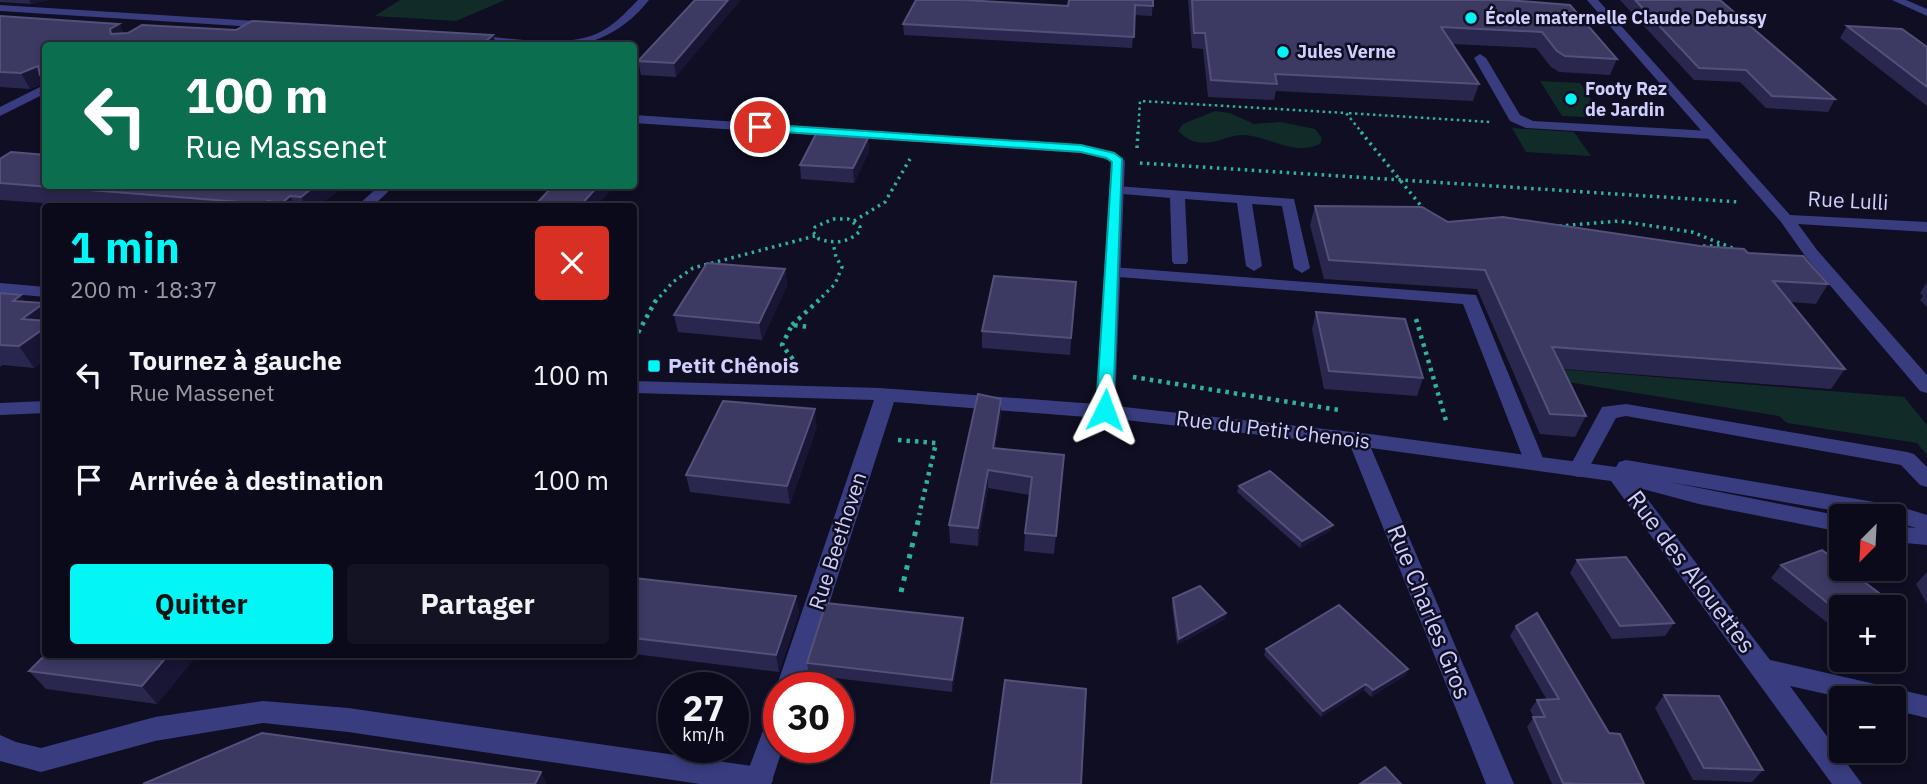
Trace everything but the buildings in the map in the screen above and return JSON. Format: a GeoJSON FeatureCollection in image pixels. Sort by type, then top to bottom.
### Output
{"type":"FeatureCollection","features":[{"type":"Feature","properties":{"kind":"street"},"geometry":{"type":"LineString","coordinates":[[563,42],[596,38],[612,31],[645,0]]}},
{"type":"Feature","properties":{"kind":"street","name":"Rue Lulli"},"geometry":{"type":"LineString","coordinates":[[1592,0],[1786,219],[1927,227]]}},
{"type":"Feature","properties":{"kind":"street"},"geometry":{"type":"LineString","coordinates":[[1897,0],[1927,13]]}},
{"type":"Feature","properties":{"kind":"street"},"geometry":{"type":"LineString","coordinates":[[1919,0],[1927,3]]}},
{"type":"Feature","properties":{"kind":"street"},"geometry":{"type":"LineString","coordinates":[[0,9],[285,26]]}},
{"type":"Feature","properties":{"kind":"street"},"geometry":{"type":"LineString","coordinates":[[149,33],[170,19]]}},
{"type":"Feature","properties":{"kind":"street"},"geometry":{"type":"LineString","coordinates":[[453,37],[520,42]]}},
{"type":"Feature","properties":{"kind":"street"},"geometry":{"type":"LineString","coordinates":[[1480,58],[1515,118],[1531,125],[1711,135]]}},
{"type":"Feature","properties":{"kind":"street"},"geometry":{"type":"LineString","coordinates":[[0,111],[42,90]]}},
{"type":"Feature","properties":{"kind":"street"},"geometry":{"type":"LineString","coordinates":[[637,119],[1081,149],[1110,155],[1118,161],[1105,410]]}},
{"type":"Feature","properties":{"kind":"street"},"geometry":{"type":"LineString","coordinates":[[368,203],[384,189]]}},
{"type":"Feature","properties":{"kind":"street"},"geometry":{"type":"LineString","coordinates":[[1116,190],[1289,202],[1302,268]]}},
{"type":"Feature","properties":{"kind":"street"},"geometry":{"type":"LineString","coordinates":[[1177,194],[1180,261]]}},
{"type":"Feature","properties":{"kind":"street"},"geometry":{"type":"LineString","coordinates":[[1244,199],[1254,266]]}},
{"type":"Feature","properties":{"kind":"street"},"geometry":{"type":"LineString","coordinates":[[1786,219],[1811,253],[1927,387]]}},
{"type":"Feature","properties":{"kind":"street"},"geometry":{"type":"LineString","coordinates":[[1112,272],[1469,299],[1535,463]]}},
{"type":"Feature","properties":{"kind":"street"},"geometry":{"type":"LineString","coordinates":[[0,288],[42,292]]}},
{"type":"Feature","properties":{"kind":"street","name":"Rue du Petit Chenois"},"geometry":{"type":"LineString","coordinates":[[637,387],[790,389],[1105,410],[1618,475],[1679,492],[1829,522]]}},
{"type":"Feature","properties":{"kind":"street","name":"Rue Beethoven"},"geometry":{"type":"LineString","coordinates":[[794,672],[886,395]]}},
{"type":"Feature","properties":{"kind":"street"},"geometry":{"type":"LineString","coordinates":[[0,409],[42,407]]}},
{"type":"Feature","properties":{"kind":"street"},"geometry":{"type":"LineString","coordinates":[[1578,470],[1609,412],[1626,410],[1908,459],[1927,480]]}},
{"type":"Feature","properties":{"kind":"street","name":"Rue Charles Gros"},"geometry":{"type":"LineString","coordinates":[[1358,440],[1500,784]]}},
{"type":"Feature","properties":{"kind":"street","name":"Rue du Petit Chenois"},"geometry":{"type":"LineString","coordinates":[[1618,475],[1628,466],[1898,514],[1927,523]]}},
{"type":"Feature","properties":{"kind":"street","name":"Rue des Alouettes"},"geometry":{"type":"LineString","coordinates":[[1618,475],[1848,784]]}},
{"type":"Feature","properties":{"kind":"street"},"geometry":{"type":"LineString","coordinates":[[1906,535],[1927,537]]}},
{"type":"Feature","properties":{"kind":"street","name":"Rue des Alouettes"},"geometry":{"type":"LineString","coordinates":[[1764,669],[1837,686]]}},
{"type":"Feature","properties":{"kind":"street","name":"Rue des Alouettes"},"geometry":{"type":"LineString","coordinates":[[1906,702],[1927,706]]}},
{"type":"Feature","properties":{"kind":"street"},"geometry":{"type":"LineString","coordinates":[[0,747],[10,753],[41,760],[155,729],[263,712],[348,720],[758,782],[764,763]]}},
{"type":"Feature","properties":{"kind":"path"},"geometry":{"type":"LineString","coordinates":[[1136,163],[1140,101],[1531,125]]}},
{"type":"Feature","properties":{"kind":"path"},"geometry":{"type":"LineString","coordinates":[[1346,113],[1430,218]]}},
{"type":"Feature","properties":{"kind":"path"},"geometry":{"type":"LineString","coordinates":[[853,221],[885,202],[920,138]]}},
{"type":"Feature","properties":{"kind":"path"},"geometry":{"type":"LineString","coordinates":[[1118,161],[1747,202]]}},
{"type":"Feature","properties":{"kind":"path"},"geometry":{"type":"LineString","coordinates":[[637,334],[650,306],[681,274],[693,268],[815,236],[833,243],[848,241],[858,235],[860,227],[853,221],[841,218],[825,220],[815,227],[815,236]]}},
{"type":"Feature","properties":{"kind":"path"},"geometry":{"type":"LineString","coordinates":[[1552,227],[1619,220],[1692,232],[1739,251]]}},
{"type":"Feature","properties":{"kind":"path"},"geometry":{"type":"LineString","coordinates":[[798,366],[782,345],[792,326],[841,275],[842,267],[836,257],[833,243]]}},
{"type":"Feature","properties":{"kind":"path"},"geometry":{"type":"LineString","coordinates":[[1692,246],[1727,246]]}},
{"type":"Feature","properties":{"kind":"path"},"geometry":{"type":"LineString","coordinates":[[1704,246],[1709,252]]}},
{"type":"Feature","properties":{"kind":"path"},"geometry":{"type":"LineString","coordinates":[[1416,319],[1447,424]]}},
{"type":"Feature","properties":{"kind":"path"},"geometry":{"type":"LineString","coordinates":[[792,326],[810,327]]}},
{"type":"Feature","properties":{"kind":"path"},"geometry":{"type":"LineString","coordinates":[[892,439],[936,443],[901,592]]}},
{"type":"Feature","properties":{"kind":"green space"},"geometry":{"type":"Polygon","coordinates":[[[400,0],[505,0],[456,21],[375,16],[400,0]]]}},
{"type":"Feature","properties":{"kind":"green space","name":"Footy Rez de Jardin"},"geometry":{"type":"Polygon","coordinates":[[[1540,81],[1580,83],[1604,118],[1562,116],[1540,81]]]}},
{"type":"Feature","properties":{"kind":"green space"},"geometry":{"type":"Polygon","coordinates":[[[1215,111],[1230,113],[1254,124],[1280,122],[1315,129],[1322,138],[1320,144],[1301,148],[1245,135],[1203,143],[1186,138],[1178,131],[1183,124],[1215,111]]]}},
{"type":"Feature","properties":{"kind":"green space"},"geometry":{"type":"Polygon","coordinates":[[[1512,128],[1574,132],[1591,156],[1526,152],[1512,128]]]}},
{"type":"Feature","properties":{"kind":"green space"},"geometry":{"type":"Polygon","coordinates":[[[1544,368],[1904,397],[1927,425],[1927,455],[1917,443],[1787,423],[1779,416],[1549,379],[1544,368]]]}},
{"type":"Feature","properties":{"kind":"place","name":"École maternelle Claude Debussy"},"geometry":{"type":"Point","coordinates":[1471,18]}},
{"type":"Feature","properties":{"kind":"place","name":"Jules Verne"},"geometry":{"type":"Point","coordinates":[1283,52]}},
{"type":"Feature","properties":{"kind":"place","name":"Footy Rez de Jardin"},"geometry":{"type":"Point","coordinates":[1571,99]}},
{"type":"Feature","properties":{"kind":"place","name":"Petit Chênois"},"geometry":{"type":"Point","coordinates":[654,366]}},
{"type":"Feature","properties":{"kind":"route"},"geometry":{"type":"LineString","coordinates":[[760,127],[1081,149],[1110,155],[1118,161],[1105,410]]}}]}
